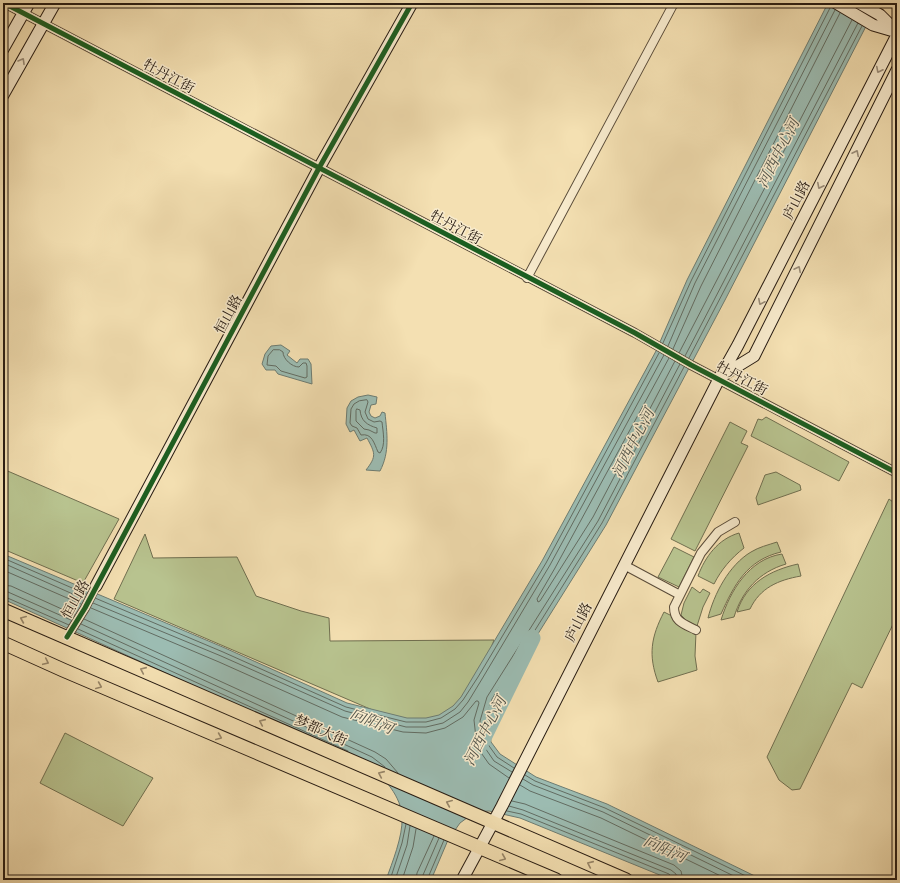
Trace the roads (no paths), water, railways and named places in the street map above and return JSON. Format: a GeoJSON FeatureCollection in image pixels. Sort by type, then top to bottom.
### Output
{"type":"FeatureCollection","features":[{"type":"Feature","properties":{"kind":"main road"},"geometry":{"type":"LineString","coordinates":[[3,95],[55,3]]}},
{"type":"Feature","properties":{"kind":"main road","name":"恒山路"},"geometry":{"type":"LineString","coordinates":[[96,586],[319,168],[412,3]]}},
{"type":"Feature","properties":{"kind":"main road"},"geometry":{"type":"LineString","coordinates":[[836,3],[874,25],[897,33]]}},
{"type":"Feature","properties":{"kind":"main road"},"geometry":{"type":"LineString","coordinates":[[859,3],[880,15],[897,33]]}},
{"type":"Feature","properties":{"kind":"main road"},"geometry":{"type":"LineString","coordinates":[[3,49],[26,8]]}},
{"type":"Feature","properties":{"kind":"main road","name":"庐山路"},"geometry":{"type":"LineString","coordinates":[[462,880],[474,845],[487,820],[502,806],[897,33]]}},
{"type":"Feature","properties":{"kind":"main road"},"geometry":{"type":"LineString","coordinates":[[720,378],[754,356],[897,70]]}},
{"type":"Feature","properties":{"kind":"main road","name":"梦都大街"},"geometry":{"type":"LineString","coordinates":[[3,610],[626,880]]}},
{"type":"Feature","properties":{"kind":"main road"},"geometry":{"type":"LineString","coordinates":[[3,643],[70,674],[556,880]]}},
{"type":"Feature","properties":{"kind":"street","name":"牡丹江街"},"geometry":{"type":"LineString","coordinates":[[4,3],[26,8],[44,23],[635,334],[691,365],[720,378],[897,473]]}},
{"type":"Feature","properties":{"kind":"street"},"geometry":{"type":"LineString","coordinates":[[527,278],[674,3]]}},
{"type":"Feature","properties":{"kind":"street"},"geometry":{"type":"LineString","coordinates":[[696,630],[677,619],[674,613],[674,607],[701,553],[718,532],[735,522]]}},
{"type":"Feature","properties":{"kind":"street"},"geometry":{"type":"LineString","coordinates":[[624,565],[680,595]]}},
{"type":"Feature","properties":{"kind":"street","name":"恒山路"},"geometry":{"type":"LineString","coordinates":[[67,637],[85,608],[96,586]]}},
{"type":"Feature","properties":{"kind":"water","name":"向阳河"},"geometry":{"type":"Polygon","coordinates":[[[828,3],[878,3],[725,300],[606,525],[496,701],[489,721],[491,742],[500,754],[536,777],[607,804],[763,880],[672,880],[520,818],[489,811],[475,812],[460,823],[448,840],[431,880],[386,880],[401,833],[401,810],[391,788],[380,775],[368,765],[3,599],[3,554],[225,648],[347,703],[407,718],[426,718],[439,715],[453,706],[461,697],[542,561],[656,351],[687,280],[828,3]]]}},
{"type":"Feature","properties":{"kind":"water"},"geometry":{"type":"Polygon","coordinates":[[[281,345],[290,351],[287,355],[297,363],[300,359],[308,359],[311,364],[312,384],[278,374],[275,370],[266,370],[262,364],[265,354],[271,346],[281,345]]]}},
{"type":"Feature","properties":{"kind":"water"},"geometry":{"type":"Polygon","coordinates":[[[368,395],[377,397],[376,404],[371,405],[369,412],[371,416],[375,418],[380,416],[382,412],[385,413],[387,450],[380,471],[366,470],[373,458],[374,454],[372,447],[367,438],[360,441],[354,430],[350,432],[346,424],[347,408],[351,401],[358,397],[368,395]]]}},
{"type":"Feature","properties":{"kind":"waterway","name":"河西中心河"},"geometry":{"type":"LineString","coordinates":[[479,746],[532,638]]}}]}
